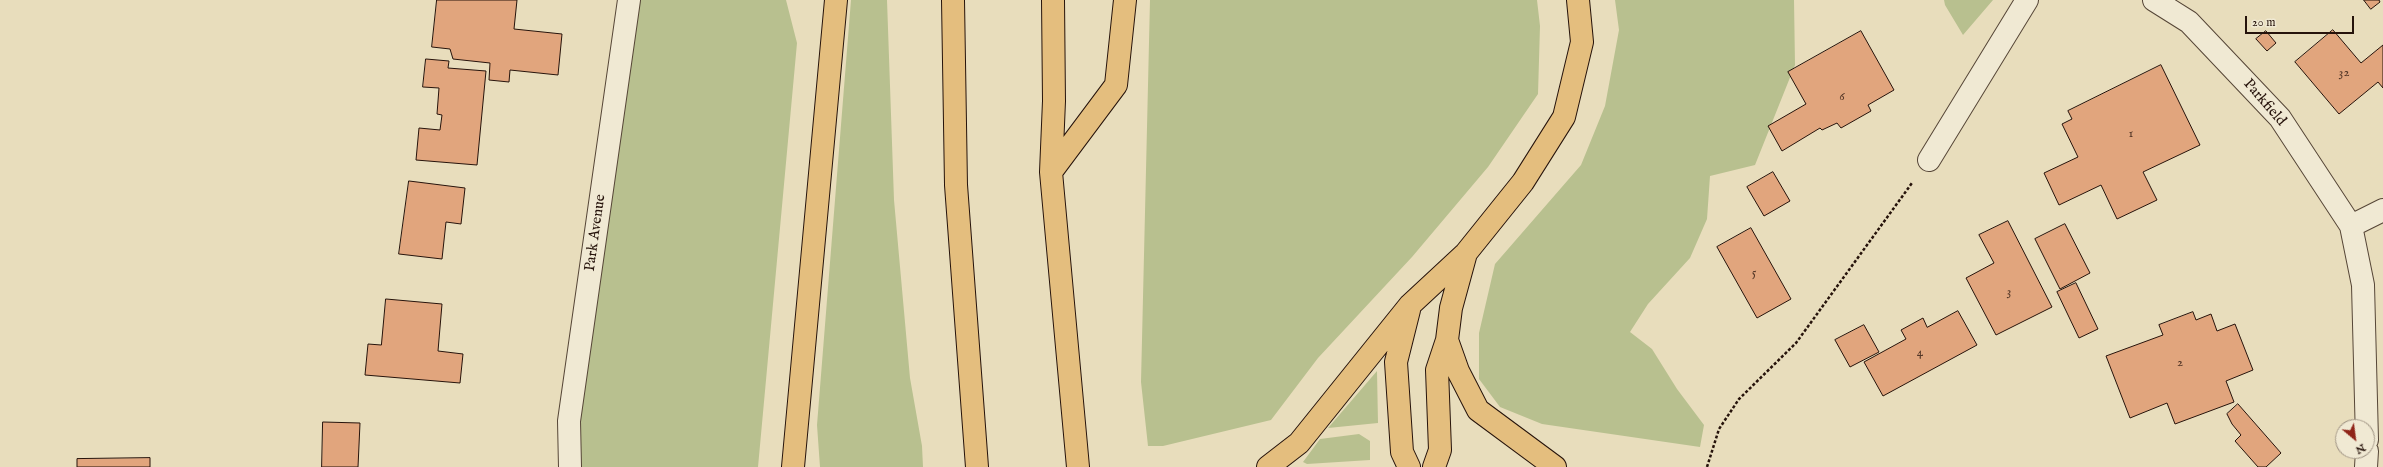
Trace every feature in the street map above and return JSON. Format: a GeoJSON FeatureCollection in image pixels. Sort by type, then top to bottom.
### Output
{"type":"FeatureCollection","features":[{"type":"Feature","properties":{"kind":"highway"},"geometry":{"type":"LineString","coordinates":[[793,467],[836,0]]}},
{"type":"Feature","properties":{"kind":"highway"},"geometry":{"type":"LineString","coordinates":[[953,0],[956,185],[977,467]]}},
{"type":"Feature","properties":{"kind":"highway"},"geometry":{"type":"LineString","coordinates":[[1053,0],[1054,101],[1051,172],[1078,467]]}},
{"type":"Feature","properties":{"kind":"highway"},"geometry":{"type":"LineString","coordinates":[[1051,172],[1116,85],[1125,0]]}},
{"type":"Feature","properties":{"kind":"highway"},"geometry":{"type":"LineString","coordinates":[[1268,467],[1299,443],[1410,305],[1466,253],[1523,182],[1564,117],[1582,42],[1578,0]]}},
{"type":"Feature","properties":{"kind":"highway"},"geometry":{"type":"LineString","coordinates":[[1434,467],[1440,450],[1437,370],[1447,340],[1451,308],[1466,253]]}},
{"type":"Feature","properties":{"kind":"highway"},"geometry":{"type":"LineString","coordinates":[[1409,467],[1402,452],[1396,362],[1410,305]]}},
{"type":"Feature","properties":{"kind":"highway"},"geometry":{"type":"LineString","coordinates":[[1447,340],[1458,371],[1478,410],[1555,467]]}},
{"type":"Feature","properties":{"kind":"street","name":"Park Avenue"},"geometry":{"type":"LineString","coordinates":[[570,467],[569,421],[629,0]]}},
{"type":"Feature","properties":{"kind":"street"},"geometry":{"type":"LineString","coordinates":[[1929,160],[2027,0]]}},
{"type":"Feature","properties":{"kind":"street","name":"Parkfield"},"geometry":{"type":"LineString","coordinates":[[2154,0],[2189,22],[2280,118],[2351,226],[2363,285],[2366,419]]}},
{"type":"Feature","properties":{"kind":"street"},"geometry":{"type":"LineString","coordinates":[[2351,226],[2383,210]]}},
{"type":"Feature","properties":{"kind":"path"},"geometry":{"type":"LineString","coordinates":[[1707,467],[1719,429],[1739,399],[1796,343],[1929,160]]}},
{"type":"Feature","properties":{"kind":"green space"},"geometry":{"type":"Polygon","coordinates":[[[639,0],[786,0],[797,43],[758,467],[581,467],[579,424],[639,0]]]}},
{"type":"Feature","properties":{"kind":"green space"},"geometry":{"type":"Polygon","coordinates":[[[851,0],[887,0],[894,200],[910,378],[922,446],[923,467],[820,467],[817,425],[851,0]]]}},
{"type":"Feature","properties":{"kind":"green space"},"geometry":{"type":"Polygon","coordinates":[[[1150,0],[1537,0],[1540,26],[1538,94],[1488,167],[1412,257],[1318,358],[1271,420],[1163,446],[1148,446],[1141,382],[1150,0]]]}},
{"type":"Feature","properties":{"kind":"green space"},"geometry":{"type":"Polygon","coordinates":[[[1615,0],[1794,0],[1795,65],[1755,165],[1710,176],[1707,219],[1690,258],[1648,304],[1630,332],[1652,349],[1677,389],[1704,425],[1700,447],[1542,424],[1500,407],[1479,379],[1479,333],[1495,264],[1581,165],[1605,106],[1619,30],[1615,0]]]}},
{"type":"Feature","properties":{"kind":"green space"},"geometry":{"type":"Polygon","coordinates":[[[1944,0],[1993,0],[1963,35],[1945,5],[1944,0]]]}},
{"type":"Feature","properties":{"kind":"green space"},"geometry":{"type":"Polygon","coordinates":[[[1377,371],[1378,423],[1328,428],[1377,371]]]}},
{"type":"Feature","properties":{"kind":"green space"},"geometry":{"type":"Polygon","coordinates":[[[1359,434],[1370,441],[1370,460],[1307,464],[1303,462],[1320,439],[1359,434]]]}},
{"type":"Feature","properties":{"kind":"building"},"geometry":{"type":"Polygon","coordinates":[[[437,0],[517,0],[514,29],[562,34],[558,75],[510,70],[509,82],[489,80],[490,63],[453,59],[450,49],[432,47],[437,0]]]}},
{"type":"Feature","properties":{"kind":"building"},"geometry":{"type":"Polygon","coordinates":[[[2364,0],[2379,0],[2380,2],[2371,9],[2364,0]]]}},
{"type":"Feature","properties":{"kind":"building"},"geometry":{"type":"Polygon","coordinates":[[[2333,30],[2361,63],[2383,45],[2383,88],[2378,82],[2339,114],[2295,62],[2333,30]]]}},
{"type":"Feature","properties":{"kind":"building"},"geometry":{"type":"Polygon","coordinates":[[[1861,31],[1894,90],[1868,105],[1871,111],[1841,128],[1837,123],[1822,130],[1820,128],[1782,151],[1768,126],[1806,104],[1788,72],[1861,31]]]}},
{"type":"Feature","properties":{"kind":"building"},"geometry":{"type":"Polygon","coordinates":[[[2266,31],[2276,43],[2267,51],[2256,39],[2266,31]]]}},
{"type":"Feature","properties":{"kind":"building"},"geometry":{"type":"Polygon","coordinates":[[[426,59],[449,61],[448,68],[486,71],[477,165],[416,160],[419,128],[440,130],[442,115],[437,114],[439,88],[423,87],[426,59]]]}},
{"type":"Feature","properties":{"kind":"building"},"geometry":{"type":"Polygon","coordinates":[[[2161,65],[2200,145],[2143,172],[2157,200],[2117,219],[2101,185],[2059,205],[2044,173],[2078,157],[2062,124],[2072,119],[2068,111],[2161,65]]]}},
{"type":"Feature","properties":{"kind":"building"},"geometry":{"type":"Polygon","coordinates":[[[1773,172],[1790,201],[1764,216],[1747,187],[1773,172]]]}},
{"type":"Feature","properties":{"kind":"building"},"geometry":{"type":"Polygon","coordinates":[[[409,181],[465,188],[461,224],[446,222],[442,259],[399,254],[409,181]]]}},
{"type":"Feature","properties":{"kind":"building"},"geometry":{"type":"Polygon","coordinates":[[[2008,221],[2052,307],[1996,335],[1966,278],[1994,263],[1979,235],[2008,221]]]}},
{"type":"Feature","properties":{"kind":"building"},"geometry":{"type":"Polygon","coordinates":[[[2065,224],[2090,273],[2060,289],[2035,239],[2065,224]]]}},
{"type":"Feature","properties":{"kind":"building"},"geometry":{"type":"Polygon","coordinates":[[[1751,228],[1791,299],[1757,318],[1717,247],[1751,228]]]}},
{"type":"Feature","properties":{"kind":"building"},"geometry":{"type":"Polygon","coordinates":[[[2076,283],[2098,329],[2079,338],[2057,292],[2076,283]]]}},
{"type":"Feature","properties":{"kind":"building"},"geometry":{"type":"Polygon","coordinates":[[[386,299],[442,304],[438,351],[463,354],[460,383],[365,375],[368,344],[381,345],[386,299]]]}},
{"type":"Feature","properties":{"kind":"building"},"geometry":{"type":"Polygon","coordinates":[[[1958,311],[1977,345],[1883,396],[1864,362],[1906,339],[1901,330],[1923,318],[1927,327],[1958,311]]]}},
{"type":"Feature","properties":{"kind":"building"},"geometry":{"type":"Polygon","coordinates":[[[2193,312],[2196,320],[2211,314],[2217,331],[2235,324],[2253,370],[2226,381],[2234,402],[2175,424],[2167,403],[2130,418],[2106,356],[2163,335],[2159,325],[2193,312]]]}},
{"type":"Feature","properties":{"kind":"building"},"geometry":{"type":"Polygon","coordinates":[[[1864,325],[1879,352],[1850,367],[1835,340],[1864,325]]]}},
{"type":"Feature","properties":{"kind":"building"},"geometry":{"type":"Polygon","coordinates":[[[2238,404],[2281,453],[2266,467],[2258,467],[2235,441],[2241,435],[2232,424],[2227,414],[2238,404]]]}},
{"type":"Feature","properties":{"kind":"building"},"geometry":{"type":"Polygon","coordinates":[[[323,422],[360,423],[358,467],[322,467],[323,422]]]}},
{"type":"Feature","properties":{"kind":"building"},"geometry":{"type":"Polygon","coordinates":[[[150,458],[150,467],[77,467],[77,459],[150,458]]]}}]}
